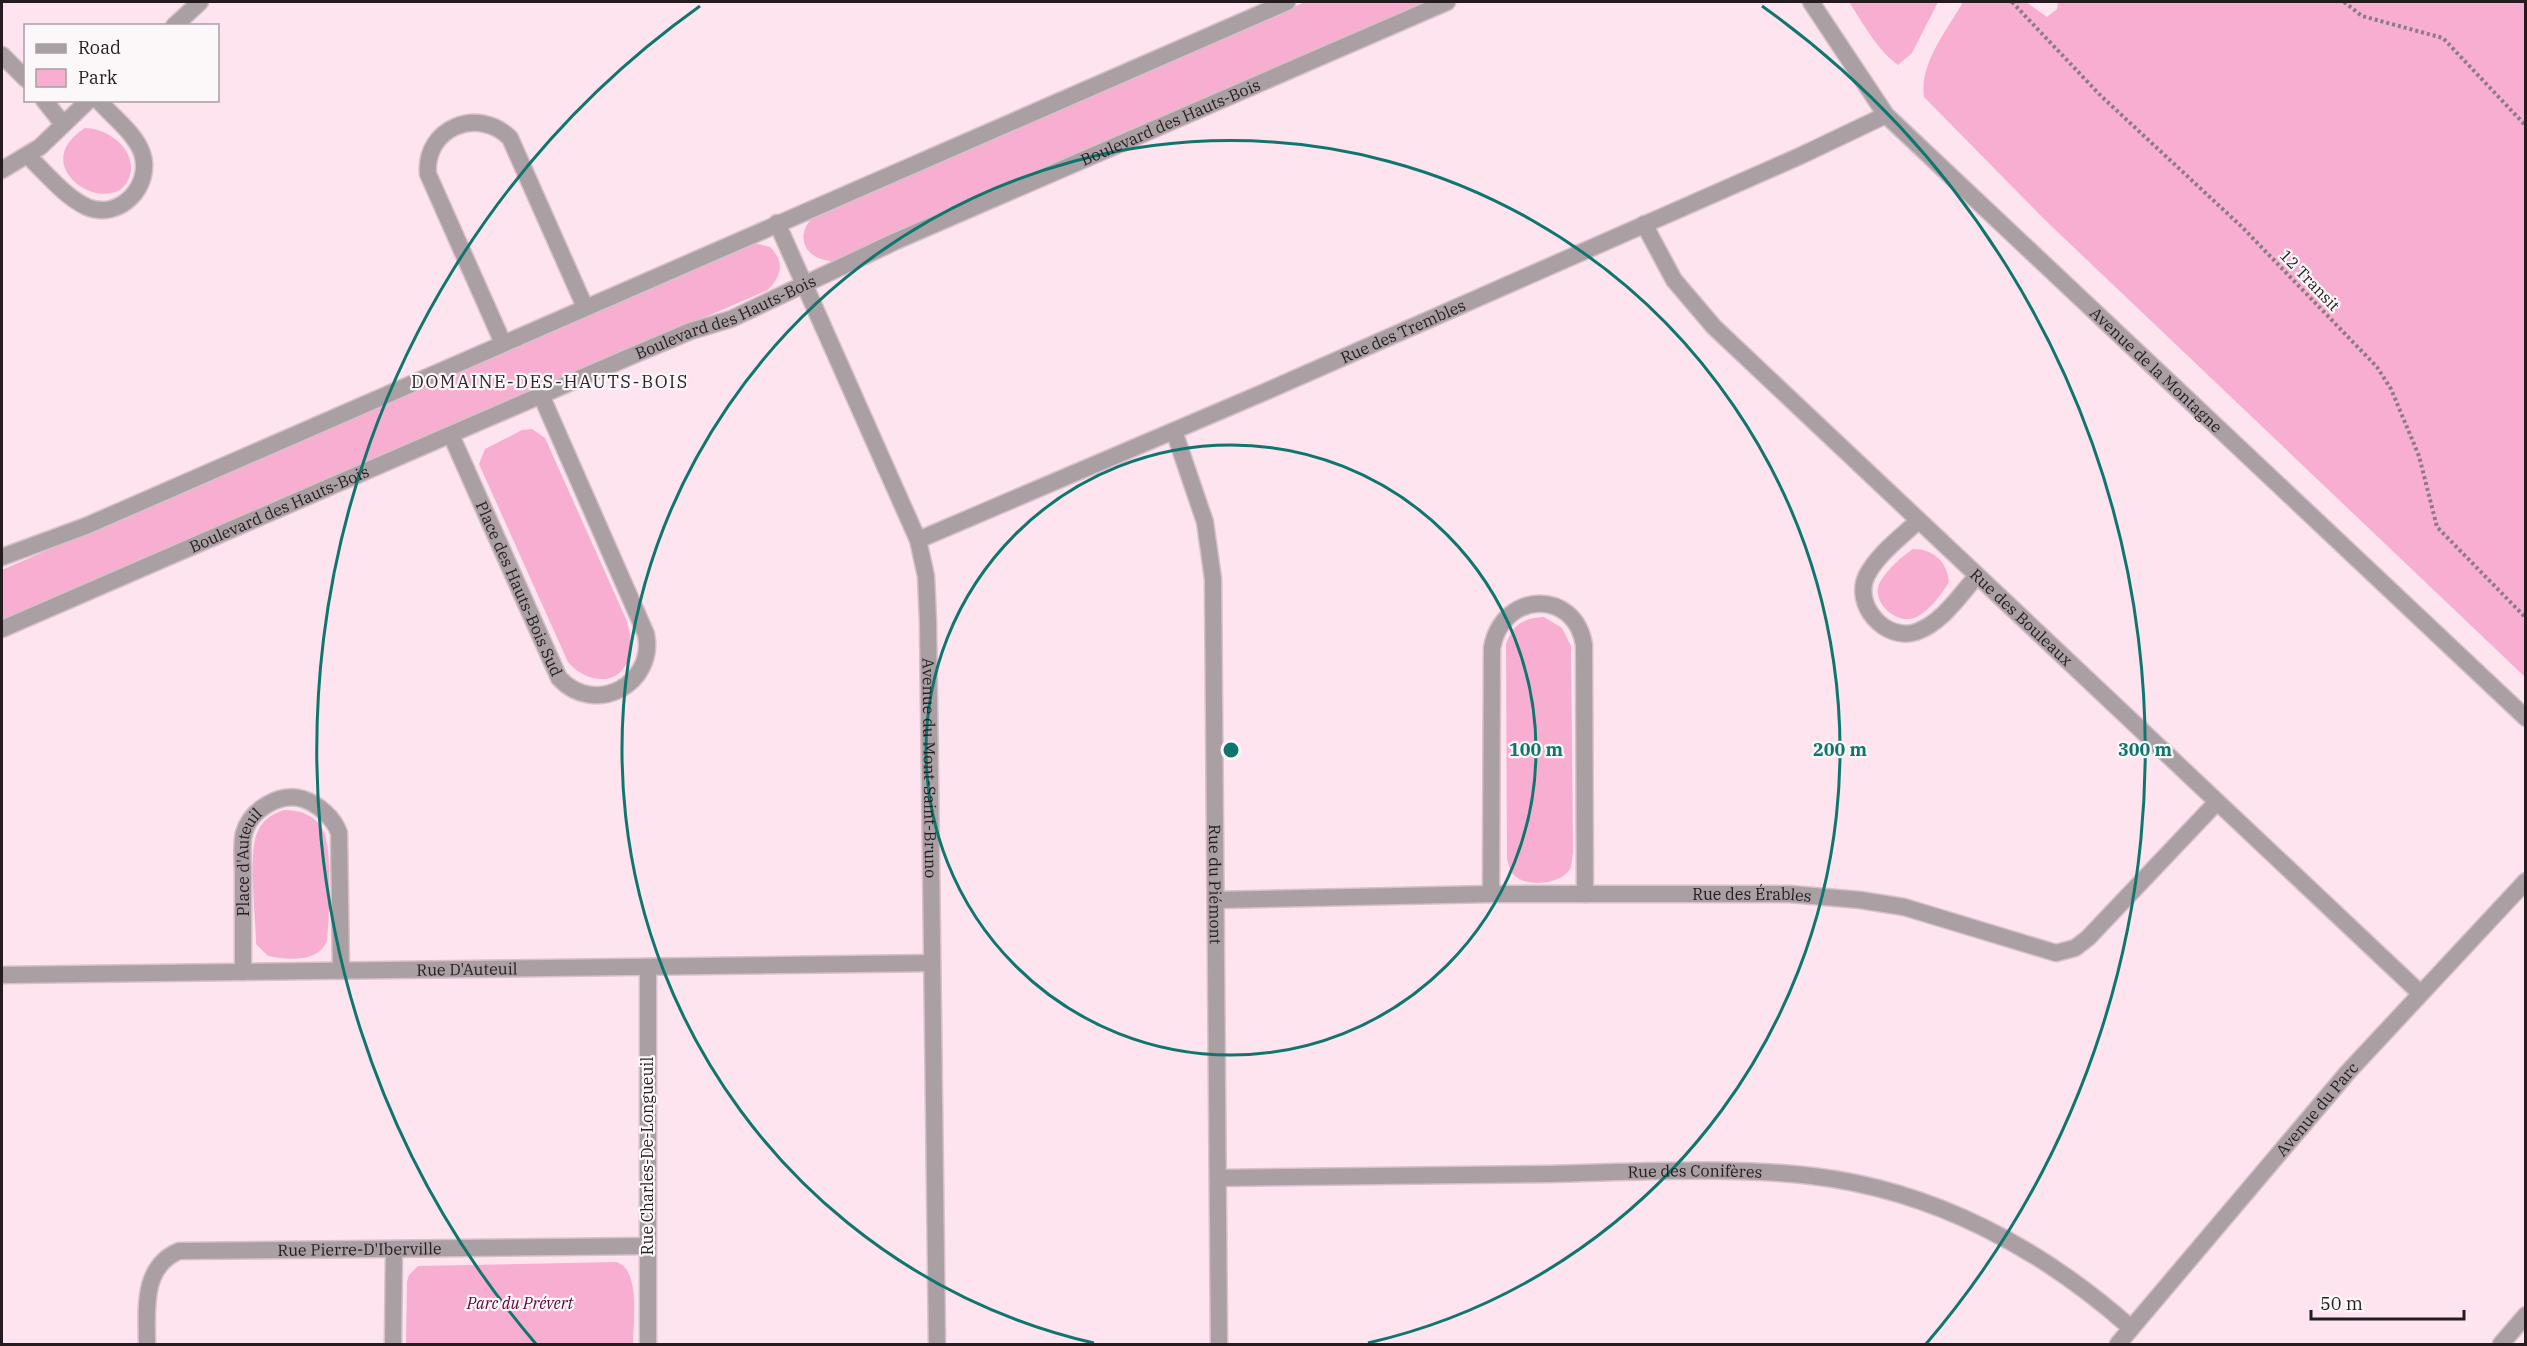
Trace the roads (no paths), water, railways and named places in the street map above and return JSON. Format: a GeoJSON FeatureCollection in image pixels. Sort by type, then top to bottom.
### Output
{"type":"FeatureCollection","features":[{"type":"Feature","properties":{"kind":"street"},"geometry":{"type":"LineString","coordinates":[[176,24],[200,2]]}},
{"type":"Feature","properties":{"kind":"street"},"geometry":{"type":"LineString","coordinates":[[2,557],[86,526],[1287,2]]}},
{"type":"Feature","properties":{"kind":"street","name":"Boulevard des Hauts-Bois"},"geometry":{"type":"LineString","coordinates":[[2,629],[691,331],[731,319],[885,246],[1447,2]]}},
{"type":"Feature","properties":{"kind":"street","name":"Avenue de la Montagne"},"geometry":{"type":"LineString","coordinates":[[1811,2],[1886,115],[2526,718]]}},
{"type":"Feature","properties":{"kind":"street"},"geometry":{"type":"LineString","coordinates":[[2,55],[24,77]]}},
{"type":"Feature","properties":{"kind":"street"},"geometry":{"type":"LineString","coordinates":[[46,102],[63,124]]}},
{"type":"Feature","properties":{"kind":"street"},"geometry":{"type":"LineString","coordinates":[[2,170],[28,156],[87,102]]}},
{"type":"Feature","properties":{"kind":"street"},"geometry":{"type":"LineString","coordinates":[[28,156],[85,206],[98,209],[113,208],[130,199],[144,177],[143,155],[130,135],[100,102]]}},
{"type":"Feature","properties":{"kind":"street","name":"Rue des Trembles"},"geometry":{"type":"LineString","coordinates":[[918,540],[1174,431],[1867,127],[1886,115]]}},
{"type":"Feature","properties":{"kind":"street"},"geometry":{"type":"LineString","coordinates":[[503,343],[428,174],[428,156],[431,148],[444,133],[457,127],[468,124],[486,124],[510,138],[585,307]]}},
{"type":"Feature","properties":{"kind":"street","name":"Avenue du Mont-Saint-Bruno"},"geometry":{"type":"LineString","coordinates":[[777,223],[918,540],[926,576],[937,1344]]}},
{"type":"Feature","properties":{"kind":"street","name":"Rue des Bouleaux"},"geometry":{"type":"LineString","coordinates":[[1644,224],[1670,273],[1703,316],[2420,993]]}},
{"type":"Feature","properties":{"kind":"street","name":"Place des Hauts-Bois Sud"},"geometry":{"type":"LineString","coordinates":[[451,435],[559,678],[581,693],[606,696],[620,689],[641,669],[646,655],[646,633],[541,395]]}},
{"type":"Feature","properties":{"kind":"street","name":"Rue du Piémont"},"geometry":{"type":"LineString","coordinates":[[1174,431],[1196,490],[1211,552],[1215,633],[1219,1344]]}},
{"type":"Feature","properties":{"kind":"street"},"geometry":{"type":"LineString","coordinates":[[1918,521],[1877,561],[1865,579],[1863,587],[1867,607],[1879,623],[1904,633],[1926,627],[1941,615],[1977,576]]}},
{"type":"Feature","properties":{"kind":"street"},"geometry":{"type":"LineString","coordinates":[[1491,894],[1492,648],[1499,625],[1509,613],[1523,607],[1542,605],[1571,615],[1581,629],[1584,645],[1586,894]]}},
{"type":"Feature","properties":{"kind":"street","name":"Place d'Auteuil"},"geometry":{"type":"LineString","coordinates":[[243,972],[244,835],[258,812],[275,801],[290,797],[304,800],[320,808],[334,823],[339,833],[341,970]]}},
{"type":"Feature","properties":{"kind":"street","name":"Rue des Érables"},"geometry":{"type":"LineString","coordinates":[[1216,900],[1491,894],[1770,894],[1860,900],[1936,915],[2044,950],[2062,953],[2075,948],[2088,938],[2217,802]]}},
{"type":"Feature","properties":{"kind":"street","name":"Avenue du Parc"},"geometry":{"type":"LineString","coordinates":[[2118,1344],[2348,1072],[2526,881]]}},
{"type":"Feature","properties":{"kind":"street","name":"Rue D'Auteuil"},"geometry":{"type":"LineString","coordinates":[[2,975],[932,963]]}},
{"type":"Feature","properties":{"kind":"street","name":"Rue Charles-De-Longueuil"},"geometry":{"type":"LineString","coordinates":[[648,967],[648,1344]]}},
{"type":"Feature","properties":{"kind":"street","name":"Rue des Conifères"},"geometry":{"type":"LineString","coordinates":[[1218,1178],[1663,1172],[1768,1173],[1837,1179],[1918,1200],[1986,1227],[2049,1263],[2131,1328]]}},
{"type":"Feature","properties":{"kind":"street","name":"Rue Pierre-D'Iberville"},"geometry":{"type":"LineString","coordinates":[[147,1344],[146,1301],[150,1281],[163,1263],[176,1252],[647,1246]]}},
{"type":"Feature","properties":{"kind":"street"},"geometry":{"type":"LineString","coordinates":[[393,1344],[394,1249]]}},
{"type":"Feature","properties":{"kind":"street"},"geometry":{"type":"LineString","coordinates":[[2501,1344],[2526,1315]]}},
{"type":"Feature","properties":{"kind":"district","name":"DOMAINE-DES-HAUTS-BOIS"},"geometry":{"type":"Point","coordinates":[550,381]}},
{"type":"Feature","properties":{"kind":"park label","name":"Parc du Prévert"},"geometry":{"type":"Point","coordinates":[520,1303]}}]}
